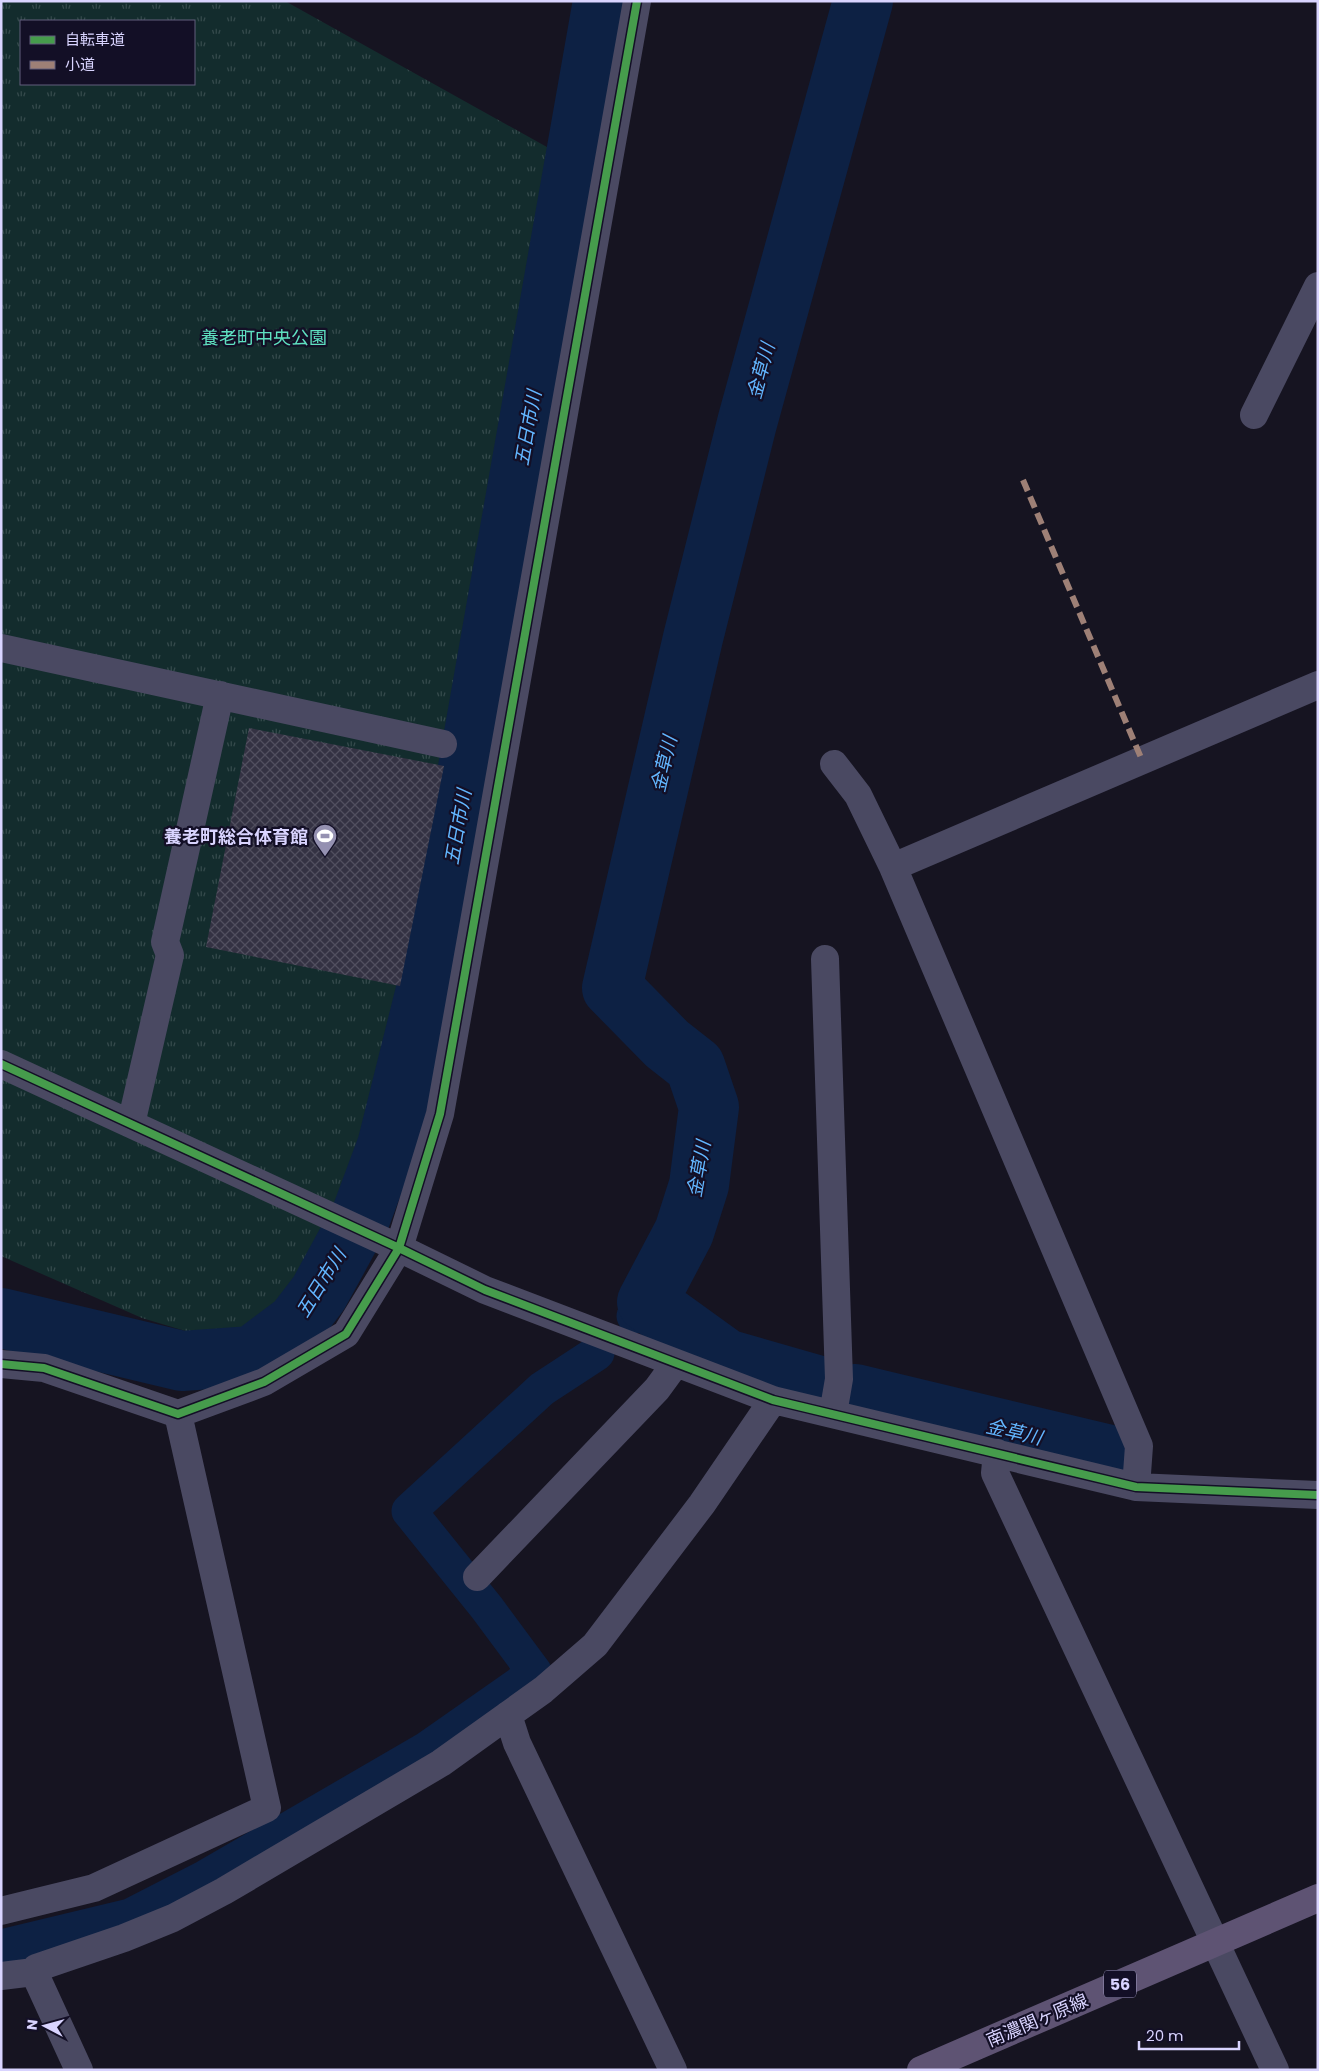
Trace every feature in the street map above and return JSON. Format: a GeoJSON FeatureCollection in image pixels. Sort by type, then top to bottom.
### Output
{"type":"FeatureCollection","features":[{"type":"Feature","properties":{"kind":"main road","name":"南濃関ヶ原線"},"geometry":{"type":"LineString","coordinates":[[922,2070],[1318,1898]]}},
{"type":"Feature","properties":{"kind":"street"},"geometry":{"type":"LineString","coordinates":[[1,1364],[44,1368],[178,1414],[264,1382],[346,1334],[399,1248],[440,1114],[637,1]]}},
{"type":"Feature","properties":{"kind":"street"},"geometry":{"type":"LineString","coordinates":[[1254,415],[1318,286]]}},
{"type":"Feature","properties":{"kind":"street"},"geometry":{"type":"LineString","coordinates":[[1,648],[443,744]]}},
{"type":"Feature","properties":{"kind":"street"},"geometry":{"type":"LineString","coordinates":[[893,867],[1318,685]]}},
{"type":"Feature","properties":{"kind":"street"},"geometry":{"type":"LineString","coordinates":[[131,1124],[170,955],[165,942],[220,695]]}},
{"type":"Feature","properties":{"kind":"street"},"geometry":{"type":"LineString","coordinates":[[834,764],[858,795],[893,867],[1139,1446],[1136,1486]]}},
{"type":"Feature","properties":{"kind":"street"},"geometry":{"type":"LineString","coordinates":[[825,960],[840,1379],[833,1414]]}},
{"type":"Feature","properties":{"kind":"street"},"geometry":{"type":"LineString","coordinates":[[1,1064],[399,1248],[485,1290],[773,1400],[1136,1486],[1318,1495]]}},
{"type":"Feature","properties":{"kind":"street"},"geometry":{"type":"LineString","coordinates":[[477,1577],[657,1389],[676,1363]]}},
{"type":"Feature","properties":{"kind":"street"},"geometry":{"type":"LineString","coordinates":[[1,1976],[34,1972],[36,1968],[124,1938],[173,1918],[224,1891],[441,1763],[543,1690],[595,1645],[702,1504],[773,1400]]}},
{"type":"Feature","properties":{"kind":"street"},"geometry":{"type":"LineString","coordinates":[[1,1911],[94,1888],[267,1808],[178,1414]]}},
{"type":"Feature","properties":{"kind":"street"},"geometry":{"type":"LineString","coordinates":[[997,1453],[995,1473],[1275,2070]]}},
{"type":"Feature","properties":{"kind":"street"},"geometry":{"type":"LineString","coordinates":[[508,1715],[521,1751],[673,2070]]}},
{"type":"Feature","properties":{"kind":"street"},"geometry":{"type":"LineString","coordinates":[[34,1972],[79,2070]]}},
{"type":"Feature","properties":{"kind":"green space","name":"養老町中央公園"},"geometry":{"type":"Polygon","coordinates":[[[1,1],[285,1],[563,156],[410,1002],[357,1188],[306,1292],[260,1328],[192,1333],[142,1318],[1,1256],[1,1]]]}},
{"type":"Feature","properties":{"kind":"building","name":"養老町総合体育館"},"geometry":{"type":"Polygon","coordinates":[[[249,728],[444,766],[400,986],[206,947],[249,728]]]}},
{"type":"Feature","properties":{"kind":"waterway","name":"五日市川"},"geometry":{"type":"LineString","coordinates":[[1,1318],[182,1361],[252,1356],[296,1323],[319,1293],[361,1216],[387,1146],[436,950],[603,1]]}},
{"type":"Feature","properties":{"kind":"waterway","name":"金草川"},"geometry":{"type":"LineString","coordinates":[[820,1386],[726,1359],[647,1302],[684,1232],[699,1185],[709,1107],[695,1066],[667,1044],[612,988],[693,638],[747,423],[863,1]]}},
{"type":"Feature","properties":{"kind":"waterway"},"geometry":{"type":"LineString","coordinates":[[634,1316],[647,1302]]}},
{"type":"Feature","properties":{"kind":"waterway"},"geometry":{"type":"LineString","coordinates":[[1,1947],[130,1916],[206,1877],[425,1750],[535,1673],[487,1608],[409,1511],[542,1389],[597,1353]]}},
{"type":"Feature","properties":{"kind":"waterway","name":"金草川"},"geometry":{"type":"LineString","coordinates":[[855,1394],[1114,1456]]}},
{"type":"Feature","properties":{"kind":"marked path"},"geometry":{"type":"LineString","coordinates":[[1023,480],[1142,760]]}},
{"type":"Feature","properties":{"kind":"cycle path"},"geometry":{"type":"LineString","coordinates":[[1,1364],[44,1368],[178,1414],[264,1382],[346,1334],[399,1248],[440,1114],[637,1]]}},
{"type":"Feature","properties":{"kind":"cycle path"},"geometry":{"type":"LineString","coordinates":[[1,1064],[399,1248],[485,1290],[773,1400],[1136,1487],[1318,1495]]}},
{"type":"Feature","properties":{"kind":"place","name":"養老町総合体育館"},"geometry":{"type":"Point","coordinates":[325,857]}}]}
